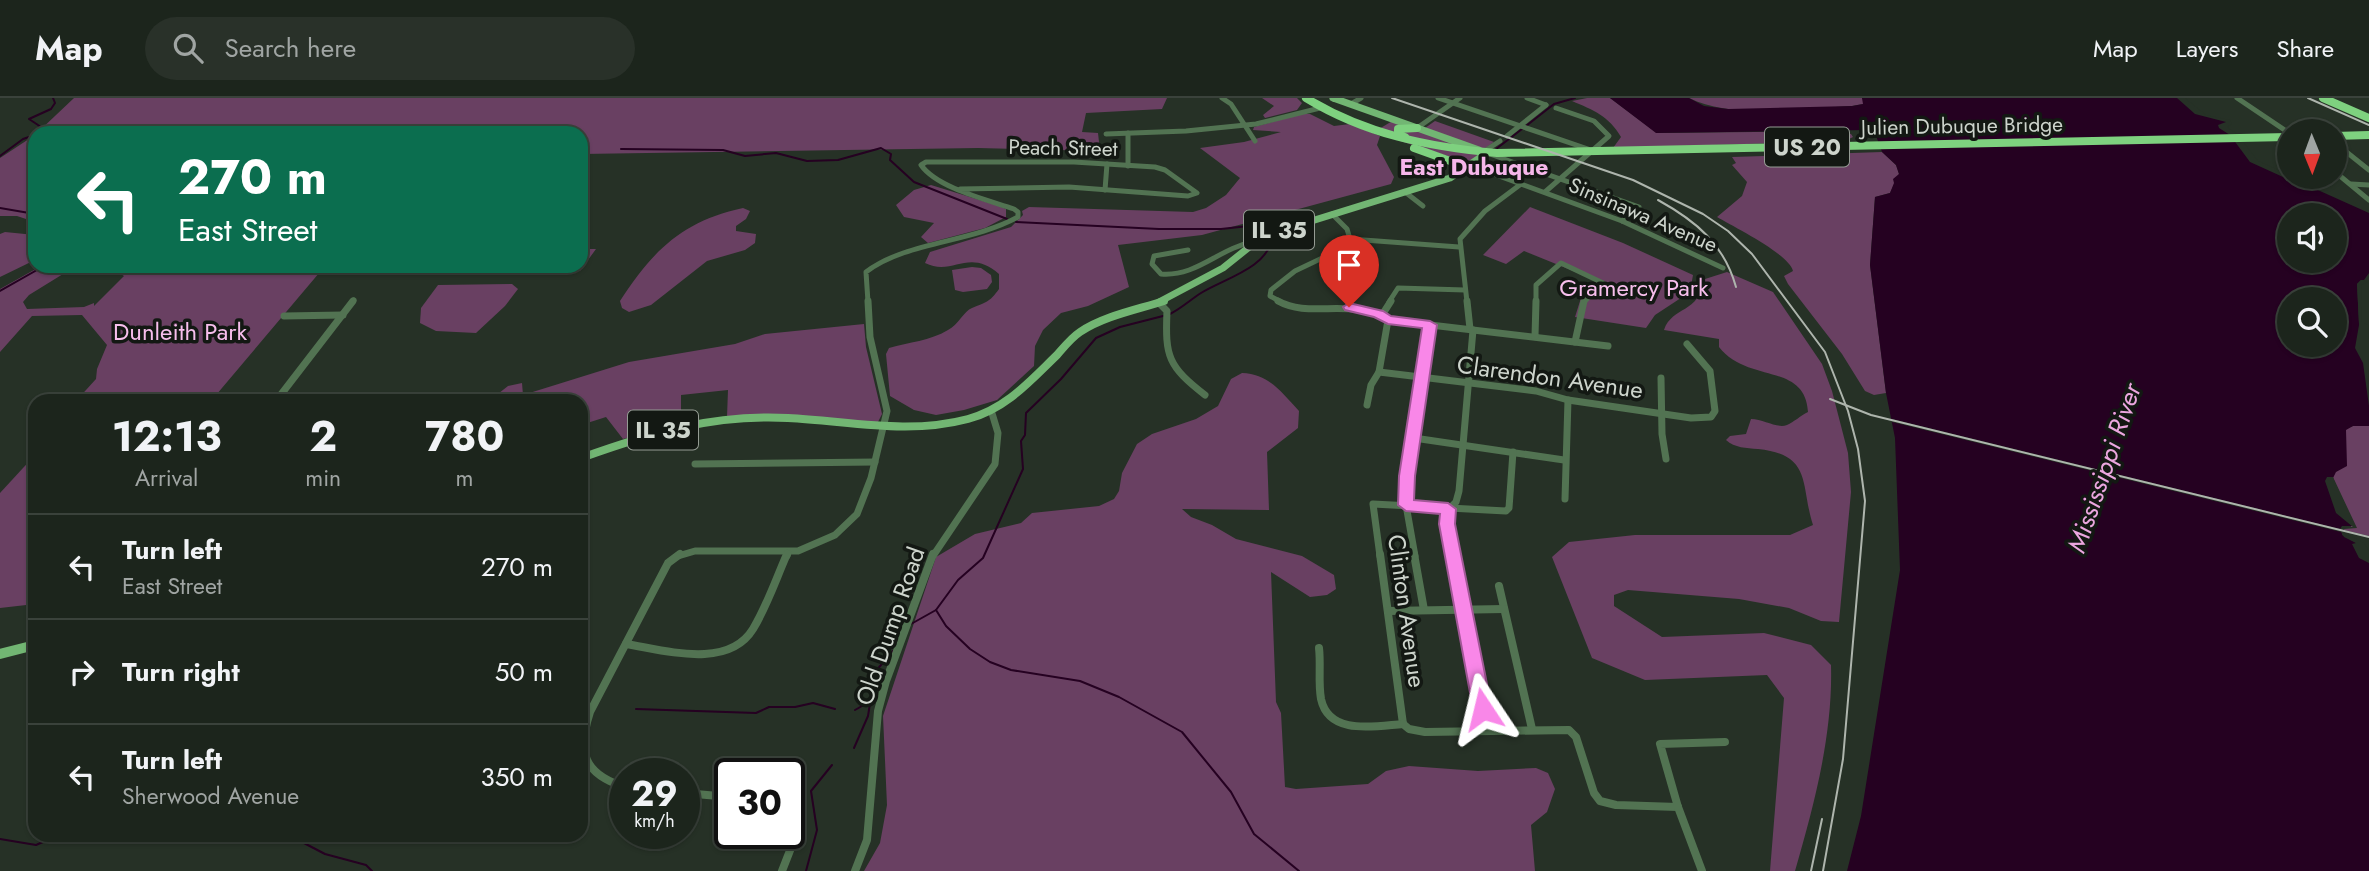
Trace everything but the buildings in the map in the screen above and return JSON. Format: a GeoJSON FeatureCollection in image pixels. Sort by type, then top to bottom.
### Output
{"type":"FeatureCollection","features":[{"type":"Feature","properties":{"kind":"highway","name":"US 20"},"geometry":{"type":"LineString","coordinates":[[1309,98],[1362,128],[1398,139],[1453,148]]}},
{"type":"Feature","properties":{"kind":"highway"},"geometry":{"type":"LineString","coordinates":[[2323,98],[2369,117]]}},
{"type":"Feature","properties":{"kind":"highway"},"geometry":{"type":"LineString","coordinates":[[2329,98],[2369,117]]}},
{"type":"Feature","properties":{"kind":"highway","name":"US 20"},"geometry":{"type":"LineString","coordinates":[[1322,107],[1375,130],[1453,148]]}},
{"type":"Feature","properties":{"kind":"highway"},"geometry":{"type":"LineString","coordinates":[[1418,128],[1401,125],[1397,130],[1398,135],[1425,142]]}},
{"type":"Feature","properties":{"kind":"highway"},"geometry":{"type":"LineString","coordinates":[[1362,128],[1468,166]]}},
{"type":"Feature","properties":{"kind":"highway","name":"Julien Dubuque Bridge"},"geometry":{"type":"LineString","coordinates":[[1453,148],[1536,153],[2277,135]]}},
{"type":"Feature","properties":{"kind":"highway"},"geometry":{"type":"LineString","coordinates":[[2347,136],[2369,135]]}},
{"type":"Feature","properties":{"kind":"highway"},"geometry":{"type":"LineString","coordinates":[[1442,147],[1436,149],[1436,152],[1468,166]]}},
{"type":"Feature","properties":{"kind":"main road"},"geometry":{"type":"LineString","coordinates":[[1333,98],[1401,125]]}},
{"type":"Feature","properties":{"kind":"main road"},"geometry":{"type":"LineString","coordinates":[[1418,128],[1487,153]]}},
{"type":"Feature","properties":{"kind":"main road","name":"IL 35"},"geometry":{"type":"LineString","coordinates":[[588,456],[655,432],[699,423],[748,418],[800,419],[884,427],[937,426],[991,410],[1028,386],[1078,333],[1101,321],[1159,303],[1223,268],[1253,242],[1270,233],[1454,177],[1487,153]]}},
{"type":"Feature","properties":{"kind":"main road"},"geometry":{"type":"LineString","coordinates":[[0,654],[28,647]]}},
{"type":"Feature","properties":{"kind":"street"},"geometry":{"type":"LineString","coordinates":[[1222,98],[1231,104],[1255,141]]}},
{"type":"Feature","properties":{"kind":"street"},"geometry":{"type":"LineString","coordinates":[[1351,104],[1361,98]]}},
{"type":"Feature","properties":{"kind":"street"},"geometry":{"type":"LineString","coordinates":[[1438,98],[1592,151]]}},
{"type":"Feature","properties":{"kind":"street"},"geometry":{"type":"LineString","coordinates":[[1418,128],[1460,98]]}},
{"type":"Feature","properties":{"kind":"street"},"geometry":{"type":"LineString","coordinates":[[1507,135],[1523,127],[1546,105],[1527,98]]}},
{"type":"Feature","properties":{"kind":"street"},"geometry":{"type":"LineString","coordinates":[[2237,98],[2277,126]]}},
{"type":"Feature","properties":{"kind":"street"},"geometry":{"type":"LineString","coordinates":[[1106,134],[1186,131],[1245,125],[1322,107]]}},
{"type":"Feature","properties":{"kind":"street"},"geometry":{"type":"LineString","coordinates":[[1545,192],[1609,136],[1605,129],[1586,118],[1556,108]]}},
{"type":"Feature","properties":{"kind":"street"},"geometry":{"type":"LineString","coordinates":[[1128,133],[1128,166]]}},
{"type":"Feature","properties":{"kind":"street"},"geometry":{"type":"LineString","coordinates":[[1500,141],[1486,150],[1487,153],[1639,207],[1622,221]]}},
{"type":"Feature","properties":{"kind":"street"},"geometry":{"type":"LineString","coordinates":[[2347,152],[2369,170]]}},
{"type":"Feature","properties":{"kind":"street","name":"Peach Street"},"geometry":{"type":"LineString","coordinates":[[960,189],[929,175],[920,168],[921,165],[939,162],[1107,164],[1163,169],[1197,192],[1188,196],[1105,190]]}},
{"type":"Feature","properties":{"kind":"street"},"geometry":{"type":"LineString","coordinates":[[960,189],[1069,187],[1105,190],[1107,164]]}},
{"type":"Feature","properties":{"kind":"street","name":"Sinsinawa Avenue"},"geometry":{"type":"LineString","coordinates":[[1468,166],[1622,221],[1723,268]]}},
{"type":"Feature","properties":{"kind":"street"},"geometry":{"type":"LineString","coordinates":[[2347,182],[2369,200]]}},
{"type":"Feature","properties":{"kind":"street"},"geometry":{"type":"LineString","coordinates":[[1487,731],[1446,520],[1450,508],[1458,498],[1469,384],[1471,329],[1459,247],[1462,236],[1481,215],[1521,184]]}},
{"type":"Feature","properties":{"kind":"street"},"geometry":{"type":"LineString","coordinates":[[2350,184],[2369,186]]}},
{"type":"Feature","properties":{"kind":"street"},"geometry":{"type":"LineString","coordinates":[[588,720],[668,563],[677,556],[695,551],[788,553],[827,540],[849,524],[866,492],[887,411],[870,337],[866,272],[882,260],[1011,223],[1018,217],[1016,210],[960,189]]}},
{"type":"Feature","properties":{"kind":"street"},"geometry":{"type":"LineString","coordinates":[[1405,192],[1423,206]]}},
{"type":"Feature","properties":{"kind":"street"},"geometry":{"type":"LineString","coordinates":[[1332,214],[1347,228],[1350,239]]}},
{"type":"Feature","properties":{"kind":"street"},"geometry":{"type":"LineString","coordinates":[[1459,247],[1350,239],[1337,251],[1295,271],[1269,294],[1275,300],[1290,306],[1354,307],[1385,317],[1430,325],[1608,346]]}},
{"type":"Feature","properties":{"kind":"street"},"geometry":{"type":"LineString","coordinates":[[1188,250],[1157,255],[1152,260],[1157,271],[1172,275],[1200,266],[1237,245],[1253,242]]}},
{"type":"Feature","properties":{"kind":"street"},"geometry":{"type":"LineString","coordinates":[[1535,336],[1536,285],[1560,263],[1602,280],[1601,286],[1584,301],[1576,342]]}},
{"type":"Feature","properties":{"kind":"street"},"geometry":{"type":"LineString","coordinates":[[1367,405],[1372,382],[1379,372],[1385,317],[1398,288],[1465,290]]}},
{"type":"Feature","properties":{"kind":"street"},"geometry":{"type":"LineString","coordinates":[[281,394],[354,300]]}},
{"type":"Feature","properties":{"kind":"street"},"geometry":{"type":"LineString","coordinates":[[1159,303],[1167,311],[1165,341],[1170,356],[1186,379],[1205,396]]}},
{"type":"Feature","properties":{"kind":"street"},"geometry":{"type":"LineString","coordinates":[[284,316],[343,315]]}},
{"type":"Feature","properties":{"kind":"street"},"geometry":{"type":"LineString","coordinates":[[1424,610],[1406,505],[1407,476],[1430,325]]}},
{"type":"Feature","properties":{"kind":"street","name":"Clarendon Avenue"},"geometry":{"type":"LineString","coordinates":[[1379,372],[1536,391],[1568,400],[1704,419],[1714,415],[1710,371],[1687,344]]}},
{"type":"Feature","properties":{"kind":"street"},"geometry":{"type":"LineString","coordinates":[[1661,378],[1662,434],[1667,459]]}},
{"type":"Feature","properties":{"kind":"street"},"geometry":{"type":"LineString","coordinates":[[1565,499],[1564,460],[1568,400]]}},
{"type":"Feature","properties":{"kind":"street","name":"Old Dump Road"},"geometry":{"type":"LineString","coordinates":[[855,871],[869,833],[878,711],[886,681],[934,552],[955,526],[975,491],[995,464],[998,433],[991,410]]}},
{"type":"Feature","properties":{"kind":"street"},"geometry":{"type":"LineString","coordinates":[[1414,438],[1564,460]]}},
{"type":"Feature","properties":{"kind":"street"},"geometry":{"type":"LineString","coordinates":[[1406,505],[1474,512],[1508,510],[1513,452]]}},
{"type":"Feature","properties":{"kind":"street"},"geometry":{"type":"LineString","coordinates":[[695,464],[875,462]]}},
{"type":"Feature","properties":{"kind":"street","name":"Clinton Avenue"},"geometry":{"type":"LineString","coordinates":[[1403,724],[1373,504],[1406,505]]}},
{"type":"Feature","properties":{"kind":"street"},"geometry":{"type":"LineString","coordinates":[[626,644],[695,654],[716,653],[732,648],[752,631],[788,553]]}},
{"type":"Feature","properties":{"kind":"street"},"geometry":{"type":"LineString","coordinates":[[1499,586],[1532,729]]}},
{"type":"Feature","properties":{"kind":"street"},"geometry":{"type":"LineString","coordinates":[[1388,611],[1504,609]]}},
{"type":"Feature","properties":{"kind":"street"},"geometry":{"type":"LineString","coordinates":[[1319,648],[1321,699],[1331,719],[1343,725],[1403,724],[1409,729],[1425,732],[1569,730],[1576,737],[1594,793],[1600,801],[1616,805],[1678,807]]}},
{"type":"Feature","properties":{"kind":"street"},"geometry":{"type":"LineString","coordinates":[[1702,871],[1678,807],[1660,744],[1725,742]]}},
{"type":"Feature","properties":{"kind":"street"},"geometry":{"type":"LineString","coordinates":[[588,765],[596,774],[609,780]]}},
{"type":"Feature","properties":{"kind":"street"},"geometry":{"type":"LineString","coordinates":[[782,871],[790,849]]}},
{"type":"Feature","properties":{"kind":"green space"},"geometry":{"type":"Polygon","coordinates":[[[74,98],[1167,98],[1162,109],[1086,113],[1082,132],[1098,133],[1100,151],[978,148],[588,154],[588,126],[44,126],[74,98]]]}},
{"type":"Feature","properties":{"kind":"green space"},"geometry":{"type":"Polygon","coordinates":[[[1262,98],[1297,98],[1302,103],[1297,110],[1265,118],[1263,115],[1274,106],[1262,98]]]}},
{"type":"Feature","properties":{"kind":"green space"},"geometry":{"type":"Polygon","coordinates":[[[1610,98],[1657,133],[1839,131],[1853,137],[1845,141],[1613,148],[1621,137],[1611,124],[1594,111],[1572,101],[1610,98]]]}},
{"type":"Feature","properties":{"kind":"green space"},"geometry":{"type":"Polygon","coordinates":[[[1689,98],[1862,98],[1864,101],[1863,104],[1852,106],[1747,111],[1707,105],[1689,98]]]}},
{"type":"Feature","properties":{"kind":"green space"},"geometry":{"type":"Polygon","coordinates":[[[1310,114],[1334,126],[1350,124],[1380,136],[1377,145],[1394,177],[1391,184],[1202,235],[1118,245],[1129,287],[1088,306],[1061,313],[1043,330],[1035,346],[1034,366],[997,400],[936,415],[914,410],[890,396],[886,354],[889,348],[941,334],[955,325],[969,310],[987,302],[999,289],[999,274],[988,266],[969,262],[935,266],[925,263],[930,252],[1011,227],[1023,215],[1022,211],[1029,207],[1193,212],[1206,208],[1226,195],[1240,178],[1200,148],[1244,142],[1281,132],[1253,130],[1254,127],[1310,114]]]}},
{"type":"Feature","properties":{"kind":"green space"},"geometry":{"type":"Polygon","coordinates":[[[1394,120],[1486,153],[1470,163],[1400,141],[1379,129],[1394,120]]]}},
{"type":"Feature","properties":{"kind":"green space"},"geometry":{"type":"Polygon","coordinates":[[[1435,121],[1494,142],[1484,149],[1425,128],[1435,121]]]}},
{"type":"Feature","properties":{"kind":"green space"},"geometry":{"type":"Polygon","coordinates":[[[28,140],[28,220],[17,216],[0,216],[0,158],[28,140]]]}},
{"type":"Feature","properties":{"kind":"green space"},"geometry":{"type":"Polygon","coordinates":[[[1882,152],[1896,165],[1899,174],[1890,193],[1875,197],[1870,265],[1886,393],[1874,395],[1865,391],[1842,354],[1788,284],[1784,276],[1793,271],[1789,264],[1772,249],[1717,217],[1742,196],[1747,182],[1732,165],[1736,163],[1732,157],[1882,152]]]}},
{"type":"Feature","properties":{"kind":"green space"},"geometry":{"type":"Polygon","coordinates":[[[931,185],[999,206],[1006,209],[1006,217],[985,228],[928,243],[921,237],[934,223],[904,217],[896,205],[914,190],[931,185]]]}},
{"type":"Feature","properties":{"kind":"green space","name":"Gramercy Park"},"geometry":{"type":"Polygon","coordinates":[[[1530,207],[1623,243],[1693,275],[1690,292],[1655,315],[1646,328],[1575,317],[1581,298],[1598,281],[1524,251],[1506,264],[1483,255],[1530,207]]]}},
{"type":"Feature","properties":{"kind":"green space"},"geometry":{"type":"Polygon","coordinates":[[[743,208],[750,211],[746,219],[736,226],[736,231],[756,234],[755,243],[745,250],[707,261],[651,305],[629,312],[622,308],[620,301],[632,283],[671,240],[703,221],[743,208]]]}},
{"type":"Feature","properties":{"kind":"green space"},"geometry":{"type":"Polygon","coordinates":[[[0,234],[28,234],[28,263],[0,277],[0,234]]]}},
{"type":"Feature","properties":{"kind":"green space"},"geometry":{"type":"Polygon","coordinates":[[[588,249],[596,249],[588,260],[588,249]]]}},
{"type":"Feature","properties":{"kind":"green space"},"geometry":{"type":"Polygon","coordinates":[[[981,268],[991,275],[992,282],[987,289],[963,292],[955,290],[952,270],[981,268]]]}},
{"type":"Feature","properties":{"kind":"green space"},"geometry":{"type":"Polygon","coordinates":[[[1727,272],[1773,292],[1822,364],[1832,391],[1848,453],[1851,492],[1839,622],[1821,621],[1789,608],[1739,599],[1628,590],[1614,595],[1614,606],[1662,637],[1764,633],[1811,645],[1831,665],[1825,744],[1795,871],[1770,871],[1784,698],[1767,675],[1645,680],[1592,658],[1552,557],[1569,542],[1635,535],[1790,535],[1813,525],[1801,474],[1796,465],[1776,452],[1741,447],[1726,440],[1730,436],[1746,434],[1751,419],[1775,425],[1790,424],[1808,412],[1805,396],[1797,386],[1786,379],[1745,366],[1731,358],[1719,347],[1719,339],[1664,330],[1673,317],[1697,298],[1705,279],[1727,272]]]}},
{"type":"Feature","properties":{"kind":"green space","name":"Dunleith Park"},"geometry":{"type":"Polygon","coordinates":[[[29,273],[65,273],[29,295],[23,302],[27,309],[84,307],[94,303],[94,306],[124,276],[119,273],[319,273],[217,394],[82,394],[96,379],[97,369],[107,345],[82,315],[32,316],[0,352],[0,289],[29,273]]]}},
{"type":"Feature","properties":{"kind":"green space"},"geometry":{"type":"Polygon","coordinates":[[[512,284],[518,289],[505,306],[476,333],[436,331],[420,323],[421,308],[438,285],[512,284]]]}},
{"type":"Feature","properties":{"kind":"green space"},"geometry":{"type":"Polygon","coordinates":[[[864,324],[866,347],[882,414],[878,422],[727,417],[728,390],[681,395],[681,423],[623,439],[606,417],[588,423],[588,394],[526,394],[629,362],[735,344],[765,334],[864,324]]]}},
{"type":"Feature","properties":{"kind":"green space"},"geometry":{"type":"Polygon","coordinates":[[[1242,373],[1267,380],[1299,411],[1298,428],[1267,452],[1269,510],[1182,509],[1191,517],[1236,539],[1302,556],[1334,575],[1336,589],[1327,595],[1310,597],[1271,572],[1276,702],[1281,713],[1285,787],[1296,789],[1368,784],[1386,771],[1409,766],[1478,771],[1536,768],[1548,773],[1555,789],[1547,812],[1531,825],[1535,871],[864,871],[880,843],[887,805],[883,716],[936,557],[975,534],[1021,523],[1032,513],[1099,506],[1114,499],[1119,491],[1122,473],[1137,444],[1152,434],[1196,419],[1218,406],[1231,379],[1242,373]]]}},
{"type":"Feature","properties":{"kind":"green space"},"geometry":{"type":"Polygon","coordinates":[[[522,383],[523,394],[498,394],[508,386],[522,383]]]}},
{"type":"Feature","properties":{"kind":"green space"},"geometry":{"type":"Polygon","coordinates":[[[2369,398],[2369,536],[2340,529],[2351,527],[2334,482],[2330,459],[2337,439],[2353,426],[2369,398]]]}},
{"type":"Feature","properties":{"kind":"green space"},"geometry":{"type":"Polygon","coordinates":[[[28,463],[28,605],[0,608],[0,493],[28,463]]]}},
{"type":"Feature","properties":{"kind":"water","name":"Mississippi River"},"geometry":{"type":"Polygon","coordinates":[[[1610,98],[1689,98],[1704,106],[1728,109],[1852,106],[1863,104],[1862,98],[2182,98],[2202,115],[2227,121],[2229,123],[2221,125],[2253,161],[2277,172],[2277,189],[2315,189],[2347,203],[2277,203],[2277,273],[2347,273],[2347,203],[2369,213],[2369,273],[2357,284],[2359,324],[2369,378],[2369,426],[2353,426],[2346,430],[2347,466],[2336,472],[2333,478],[2354,526],[2342,526],[2342,535],[2358,544],[2369,563],[2369,871],[1847,871],[1861,816],[1900,570],[1895,438],[1886,393],[1870,265],[1875,197],[1890,193],[1893,179],[1899,174],[1896,165],[1882,152],[1875,133],[1869,130],[1656,133],[1610,98]]]}},
{"type":"Feature","properties":{"kind":"pier"},"geometry":{"type":"Polygon","coordinates":[[[2177,98],[2185,98],[2206,115],[2230,120],[2232,124],[2227,127],[2237,134],[2258,161],[2277,169],[2277,174],[2250,162],[2230,135],[2219,128],[2218,125],[2226,122],[2195,114],[2177,98]]]}},
{"type":"Feature","properties":{"kind":"pier"},"geometry":{"type":"Polygon","coordinates":[[[2361,280],[2368,282],[2361,285],[2362,322],[2368,325],[2369,339],[2369,406],[2363,363],[2355,348],[2359,325],[2357,284],[2361,280]]]}},
{"type":"Feature","properties":{"kind":"pier"},"geometry":{"type":"Polygon","coordinates":[[[1888,418],[2340,529],[2342,526],[2353,527],[2336,513],[2325,481],[2327,477],[2333,477],[2357,528],[2344,529],[2345,533],[2364,543],[2369,551],[2369,563],[2359,558],[2352,544],[2356,543],[2344,537],[2341,532],[1888,421],[1888,418]]]}},
{"type":"Feature","properties":{"kind":"waterway"},"geometry":{"type":"LineString","coordinates":[[40,126],[29,119],[51,109],[55,103],[53,98]]}},
{"type":"Feature","properties":{"kind":"waterway"},"geometry":{"type":"LineString","coordinates":[[1526,126],[1554,104],[1575,98]]}},
{"type":"Feature","properties":{"kind":"waterway"},"geometry":{"type":"LineString","coordinates":[[1496,149],[1522,129]]}},
{"type":"Feature","properties":{"kind":"waterway"},"geometry":{"type":"LineString","coordinates":[[0,156],[28,137]]}},
{"type":"Feature","properties":{"kind":"waterway"},"geometry":{"type":"LineString","coordinates":[[621,149],[723,150],[745,156],[776,153],[807,161],[838,160],[881,148],[891,154],[890,160],[914,182],[1007,219]]}},
{"type":"Feature","properties":{"kind":"waterway"},"geometry":{"type":"LineString","coordinates":[[0,208],[28,213]]}},
{"type":"Feature","properties":{"kind":"waterway"},"geometry":{"type":"LineString","coordinates":[[1016,222],[1159,229],[1221,229],[1258,225],[1272,227]]}},
{"type":"Feature","properties":{"kind":"waterway"},"geometry":{"type":"LineString","coordinates":[[1170,314],[1201,293],[1254,265],[1269,248],[1272,238]]}},
{"type":"Feature","properties":{"kind":"waterway"},"geometry":{"type":"LineString","coordinates":[[0,291],[32,273]]}},
{"type":"Feature","properties":{"kind":"waterway"},"geometry":{"type":"LineString","coordinates":[[936,610],[958,580],[983,558],[1023,469],[1021,441],[1025,435],[1026,413],[1061,379],[1096,338],[1120,327],[1163,316]]}},
{"type":"Feature","properties":{"kind":"waterway"},"geometry":{"type":"LineString","coordinates":[[911,624],[936,610]]}},
{"type":"Feature","properties":{"kind":"waterway"},"geometry":{"type":"LineString","coordinates":[[936,610],[946,626],[970,649],[990,662],[1011,670],[1080,681],[1119,697],[1182,732],[1231,792],[1254,834],[1299,871]]}},
{"type":"Feature","properties":{"kind":"waterway"},"geometry":{"type":"LineString","coordinates":[[854,748],[868,716],[875,672],[893,651]]}},
{"type":"Feature","properties":{"kind":"waterway"},"geometry":{"type":"LineString","coordinates":[[855,710],[869,702]]}},
{"type":"Feature","properties":{"kind":"waterway"},"geometry":{"type":"LineString","coordinates":[[636,709],[756,713],[769,707],[795,707],[813,703],[835,709]]}},
{"type":"Feature","properties":{"kind":"waterway"},"geometry":{"type":"LineString","coordinates":[[806,871],[817,830],[811,791],[832,765]]}},
{"type":"Feature","properties":{"kind":"waterway"},"geometry":{"type":"LineString","coordinates":[[0,839],[36,845],[43,842]]}},
{"type":"Feature","properties":{"kind":"waterway"},"geometry":{"type":"LineString","coordinates":[[302,842],[325,854],[366,865],[372,871]]}},
{"type":"Feature","properties":{"kind":"railway"},"geometry":{"type":"LineString","coordinates":[[1392,98],[1633,180],[1703,214],[1728,231],[1752,254],[1825,352],[1846,405]]}},
{"type":"Feature","properties":{"kind":"railway"},"geometry":{"type":"LineString","coordinates":[[2308,98],[2369,125]]}},
{"type":"Feature","properties":{"kind":"railway"},"geometry":{"type":"LineString","coordinates":[[1658,200],[1685,216],[1707,235],[1724,258],[1736,287]]}},
{"type":"Feature","properties":{"kind":"railway"},"geometry":{"type":"LineString","coordinates":[[1830,399],[1846,405]]}},
{"type":"Feature","properties":{"kind":"railway"},"geometry":{"type":"LineString","coordinates":[[1823,871],[1843,759],[1865,501],[1858,449],[1846,405]]}},
{"type":"Feature","properties":{"kind":"railway"},"geometry":{"type":"LineString","coordinates":[[1846,405],[1871,415],[2369,537]]}},
{"type":"Feature","properties":{"kind":"railway"},"geometry":{"type":"LineString","coordinates":[[1811,871],[1822,819]]}},
{"type":"Feature","properties":{"kind":"district","name":"East Dubuque"},"geometry":{"type":"Point","coordinates":[1474,167]}},
{"type":"Feature","properties":{"kind":"route"},"geometry":{"type":"LineString","coordinates":[[1349,307],[1378,314],[1388,320],[1430,325],[1407,476],[1406,505],[1448,509],[1447,524],[1483,709]]}}]}
